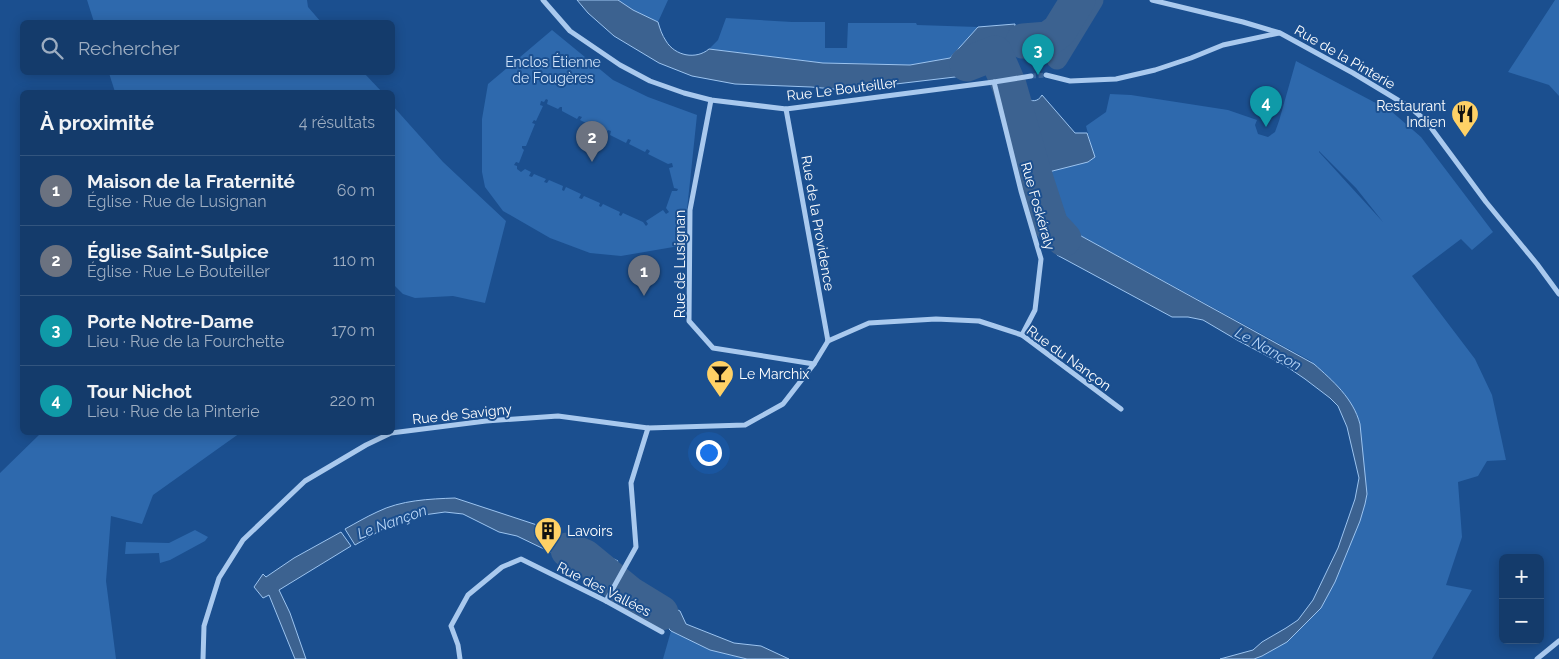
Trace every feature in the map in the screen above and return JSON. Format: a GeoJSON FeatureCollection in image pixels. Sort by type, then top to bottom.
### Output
{"type":"FeatureCollection","features":[{"type":"Feature","properties":{"kind":"street","name":"Rue Le Bouteiller"},"geometry":{"type":"LineString","coordinates":[[543,0],[570,31],[620,65],[650,81],[711,100],[786,108],[1031,76]]}},
{"type":"Feature","properties":{"kind":"street","name":"Rue de la Pinterie"},"geometry":{"type":"LineString","coordinates":[[1152,0],[1280,33],[1353,73],[1411,108],[1426,121],[1486,202],[1559,294]]}},
{"type":"Feature","properties":{"kind":"street"},"geometry":{"type":"LineString","coordinates":[[1046,75],[1070,81],[1116,79],[1155,70],[1223,45],[1280,33]]}},
{"type":"Feature","properties":{"kind":"street","name":"Rue Foskéraly"},"geometry":{"type":"LineString","coordinates":[[994,82],[1021,191],[1041,259],[1035,310],[1022,335]]}},
{"type":"Feature","properties":{"kind":"street","name":"Rue de Lusignan"},"geometry":{"type":"LineString","coordinates":[[711,100],[690,210],[689,321],[713,348],[814,364]]}},
{"type":"Feature","properties":{"kind":"street","name":"Rue de la Providence"},"geometry":{"type":"LineString","coordinates":[[786,108],[828,341]]}},
{"type":"Feature","properties":{"kind":"street","name":"Rue du Nançon"},"geometry":{"type":"LineString","coordinates":[[828,341],[868,323],[936,319],[979,321],[1022,335],[1121,409]]}},
{"type":"Feature","properties":{"kind":"street","name":"Rue de Savigny"},"geometry":{"type":"LineString","coordinates":[[395,432],[486,421],[558,416],[648,428],[746,425],[783,404],[814,364],[828,341]]}},
{"type":"Feature","properties":{"kind":"street"},"geometry":{"type":"LineString","coordinates":[[606,601],[636,547],[631,482],[648,428]]}},
{"type":"Feature","properties":{"kind":"street","name":"Rue de Savigny"},"geometry":{"type":"LineString","coordinates":[[203,659],[204,626],[219,578],[243,540],[305,480],[387,435]]}},
{"type":"Feature","properties":{"kind":"street","name":"Rue des Vallées"},"geometry":{"type":"LineString","coordinates":[[460,659],[458,645],[451,626],[468,595],[502,567],[521,559],[606,601],[662,632]]}},
{"type":"Feature","properties":{"kind":"street"},"geometry":{"type":"LineString","coordinates":[[1538,659],[1559,641]]}},
{"type":"Feature","properties":{"kind":"green space"},"geometry":{"type":"Polygon","coordinates":[[[87,0],[307,0],[308,7],[319,20],[93,20],[87,0]]]}},
{"type":"Feature","properties":{"kind":"green space"},"geometry":{"type":"Polygon","coordinates":[[[618,0],[668,0],[658,22],[633,10],[618,0]]]}},
{"type":"Feature","properties":{"kind":"green space"},"geometry":{"type":"Polygon","coordinates":[[[1062,0],[1089,0],[1063,42],[1057,38],[1046,44],[1021,46],[1021,24],[1031,25],[1040,32],[1047,32],[1056,20],[1054,13],[1062,0]]]}},
{"type":"Feature","properties":{"kind":"green space"},"geometry":{"type":"Polygon","coordinates":[[[1555,0],[1559,0],[1559,96],[1549,85],[1508,72],[1555,0]]]}},
{"type":"Feature","properties":{"kind":"green space"},"geometry":{"type":"Polygon","coordinates":[[[726,18],[825,22],[825,48],[847,48],[848,23],[916,23],[917,25],[978,27],[950,58],[910,65],[823,63],[709,49],[718,40],[726,18]]]}},
{"type":"Feature","properties":{"kind":"green space","name":"Enclos Étienne de Fougères"},"geometry":{"type":"Polygon","coordinates":[[[552,30],[613,80],[648,97],[697,115],[685,245],[621,256],[590,253],[550,238],[503,211],[485,187],[482,172],[482,119],[488,84],[552,30]],[[548,100],[541,101],[540,105],[543,106],[536,121],[534,120],[532,123],[535,124],[526,146],[522,146],[524,150],[519,163],[516,162],[514,165],[517,166],[517,169],[521,172],[525,169],[531,172],[529,176],[532,177],[534,174],[546,179],[544,182],[547,183],[549,180],[563,186],[562,190],[564,191],[566,187],[581,194],[579,198],[582,199],[584,196],[600,203],[599,206],[601,207],[603,204],[620,212],[619,215],[621,216],[623,213],[643,222],[646,226],[648,224],[646,221],[663,210],[666,214],[669,212],[666,208],[672,191],[677,191],[678,189],[674,188],[669,168],[673,167],[672,163],[668,164],[648,154],[650,151],[647,149],[645,152],[629,144],[631,140],[628,139],[626,143],[610,135],[611,131],[608,130],[606,133],[592,126],[593,123],[590,121],[588,124],[580,120],[582,117],[579,116],[577,119],[562,111],[562,107],[558,109],[547,104],[548,100]]]}},
{"type":"Feature","properties":{"kind":"green space"},"geometry":{"type":"Polygon","coordinates":[[[1296,61],[1391,111],[1421,137],[1493,232],[1472,250],[1461,239],[1412,276],[1475,359],[1492,395],[1506,460],[1487,461],[1478,476],[1458,482],[1462,537],[1446,585],[1472,590],[1432,659],[1232,659],[1274,645],[1291,633],[1328,587],[1363,499],[1353,415],[1311,361],[1063,226],[1035,176],[1094,157],[1086,126],[1106,112],[1110,94],[1131,95],[1228,110],[1257,120],[1255,125],[1258,134],[1268,137],[1275,132],[1296,61]],[[1319,151],[1383,222],[1356,188],[1319,151]]]}},
{"type":"Feature","properties":{"kind":"green space"},"geometry":{"type":"Polygon","coordinates":[[[110,75],[366,75],[380,90],[114,90],[110,75]]]}},
{"type":"Feature","properties":{"kind":"green space"},"geometry":{"type":"Polygon","coordinates":[[[395,108],[443,162],[506,221],[485,303],[453,296],[415,298],[403,294],[395,286],[395,108]]]}},
{"type":"Feature","properties":{"kind":"green space"},"geometry":{"type":"Polygon","coordinates":[[[39,435],[237,435],[153,495],[142,524],[111,516],[106,581],[116,659],[0,659],[0,473],[39,435]]]}},
{"type":"Feature","properties":{"kind":"green space"},"geometry":{"type":"Polygon","coordinates":[[[195,530],[208,537],[205,541],[170,560],[160,563],[159,553],[125,554],[126,542],[169,543],[195,530]]]}},
{"type":"Feature","properties":{"kind":"green space"},"geometry":{"type":"Polygon","coordinates":[[[671,631],[710,650],[747,659],[663,659],[671,631]]]}},
{"type":"Feature","properties":{"kind":"water"},"geometry":{"type":"Polygon","coordinates":[[[577,0],[618,0],[633,10],[658,22],[663,36],[670,46],[686,55],[698,54],[709,49],[823,63],[910,65],[950,58],[978,27],[1015,24],[1015,43],[1009,45],[1004,50],[1005,68],[955,77],[845,90],[735,84],[692,76],[659,63],[614,36],[588,13],[577,0]]]}},
{"type":"Feature","properties":{"kind":"water"},"geometry":{"type":"Polygon","coordinates":[[[1021,84],[1026,98],[1035,101],[1042,95],[1075,133],[1087,133],[1095,157],[1088,162],[1025,178],[1001,90],[1021,84]]]}},
{"type":"Feature","properties":{"kind":"water"},"geometry":{"type":"Polygon","coordinates":[[[1046,198],[1052,213],[1063,226],[1314,364],[1342,391],[1353,406],[1360,424],[1367,494],[1360,521],[1335,582],[1321,608],[1287,642],[1262,656],[1254,659],[1220,659],[1253,650],[1262,642],[1298,620],[1313,600],[1338,548],[1355,499],[1359,478],[1347,427],[1338,406],[1286,366],[1203,320],[1188,317],[1172,317],[1057,255],[1043,238],[1031,203],[1046,198]]]}},
{"type":"Feature","properties":{"kind":"water"},"geometry":{"type":"Polygon","coordinates":[[[455,498],[537,525],[570,538],[618,561],[601,585],[570,569],[573,563],[517,536],[499,532],[463,514],[445,512],[402,518],[355,545],[345,529],[373,514],[396,505],[425,500],[455,498]]]}},
{"type":"Feature","properties":{"kind":"water"},"geometry":{"type":"Polygon","coordinates":[[[341,532],[351,546],[279,590],[290,613],[306,659],[295,659],[269,595],[263,598],[254,587],[263,574],[266,577],[294,558],[341,532]]]}},
{"type":"Feature","properties":{"kind":"water"},"geometry":{"type":"Polygon","coordinates":[[[624,585],[680,611],[686,624],[734,643],[761,646],[789,659],[747,659],[710,650],[671,631],[667,621],[617,595],[624,585]]]}},
{"type":"Feature","properties":{"kind":"waterway"},"geometry":{"type":"LineString","coordinates":[[1023,41],[1048,39],[1059,31],[1078,0]]}},
{"type":"Feature","properties":{"kind":"waterway","name":"Le Nançon"},"geometry":{"type":"LineString","coordinates":[[1057,59],[1093,0]]}},
{"type":"Feature","properties":{"kind":"waterway","name":"Le Nançon"},"geometry":{"type":"LineString","coordinates":[[967,64],[995,53],[1009,85],[1051,225],[1064,239]]}},
{"type":"Feature","properties":{"kind":"waterway","name":"Le Nançon"},"geometry":{"type":"LineString","coordinates":[[568,550],[585,557],[630,594],[661,613]]}},
{"type":"Feature","properties":{"kind":"tunnel"},"geometry":{"type":"LineString","coordinates":[[1031,76],[1046,75]]}},
{"type":"Feature","properties":{"kind":"place","name":"Porte Notre-Dame"},"geometry":{"type":"Point","coordinates":[1038,75]}},
{"type":"Feature","properties":{"kind":"place","name":"Tour Nichot"},"geometry":{"type":"Point","coordinates":[1266,127]}},
{"type":"Feature","properties":{"kind":"place","name":"Restaurant Indien"},"geometry":{"type":"Point","coordinates":[1465,138]}},
{"type":"Feature","properties":{"kind":"place","name":"Église Saint-Sulpice"},"geometry":{"type":"Point","coordinates":[592,162]}},
{"type":"Feature","properties":{"kind":"place","name":"Maison de la Fraternité"},"geometry":{"type":"Point","coordinates":[644,296]}},
{"type":"Feature","properties":{"kind":"place","name":"Le Marchix"},"geometry":{"type":"Point","coordinates":[720,398]}},
{"type":"Feature","properties":{"kind":"place","name":"Lavoirs"},"geometry":{"type":"Point","coordinates":[548,555]}}]}
